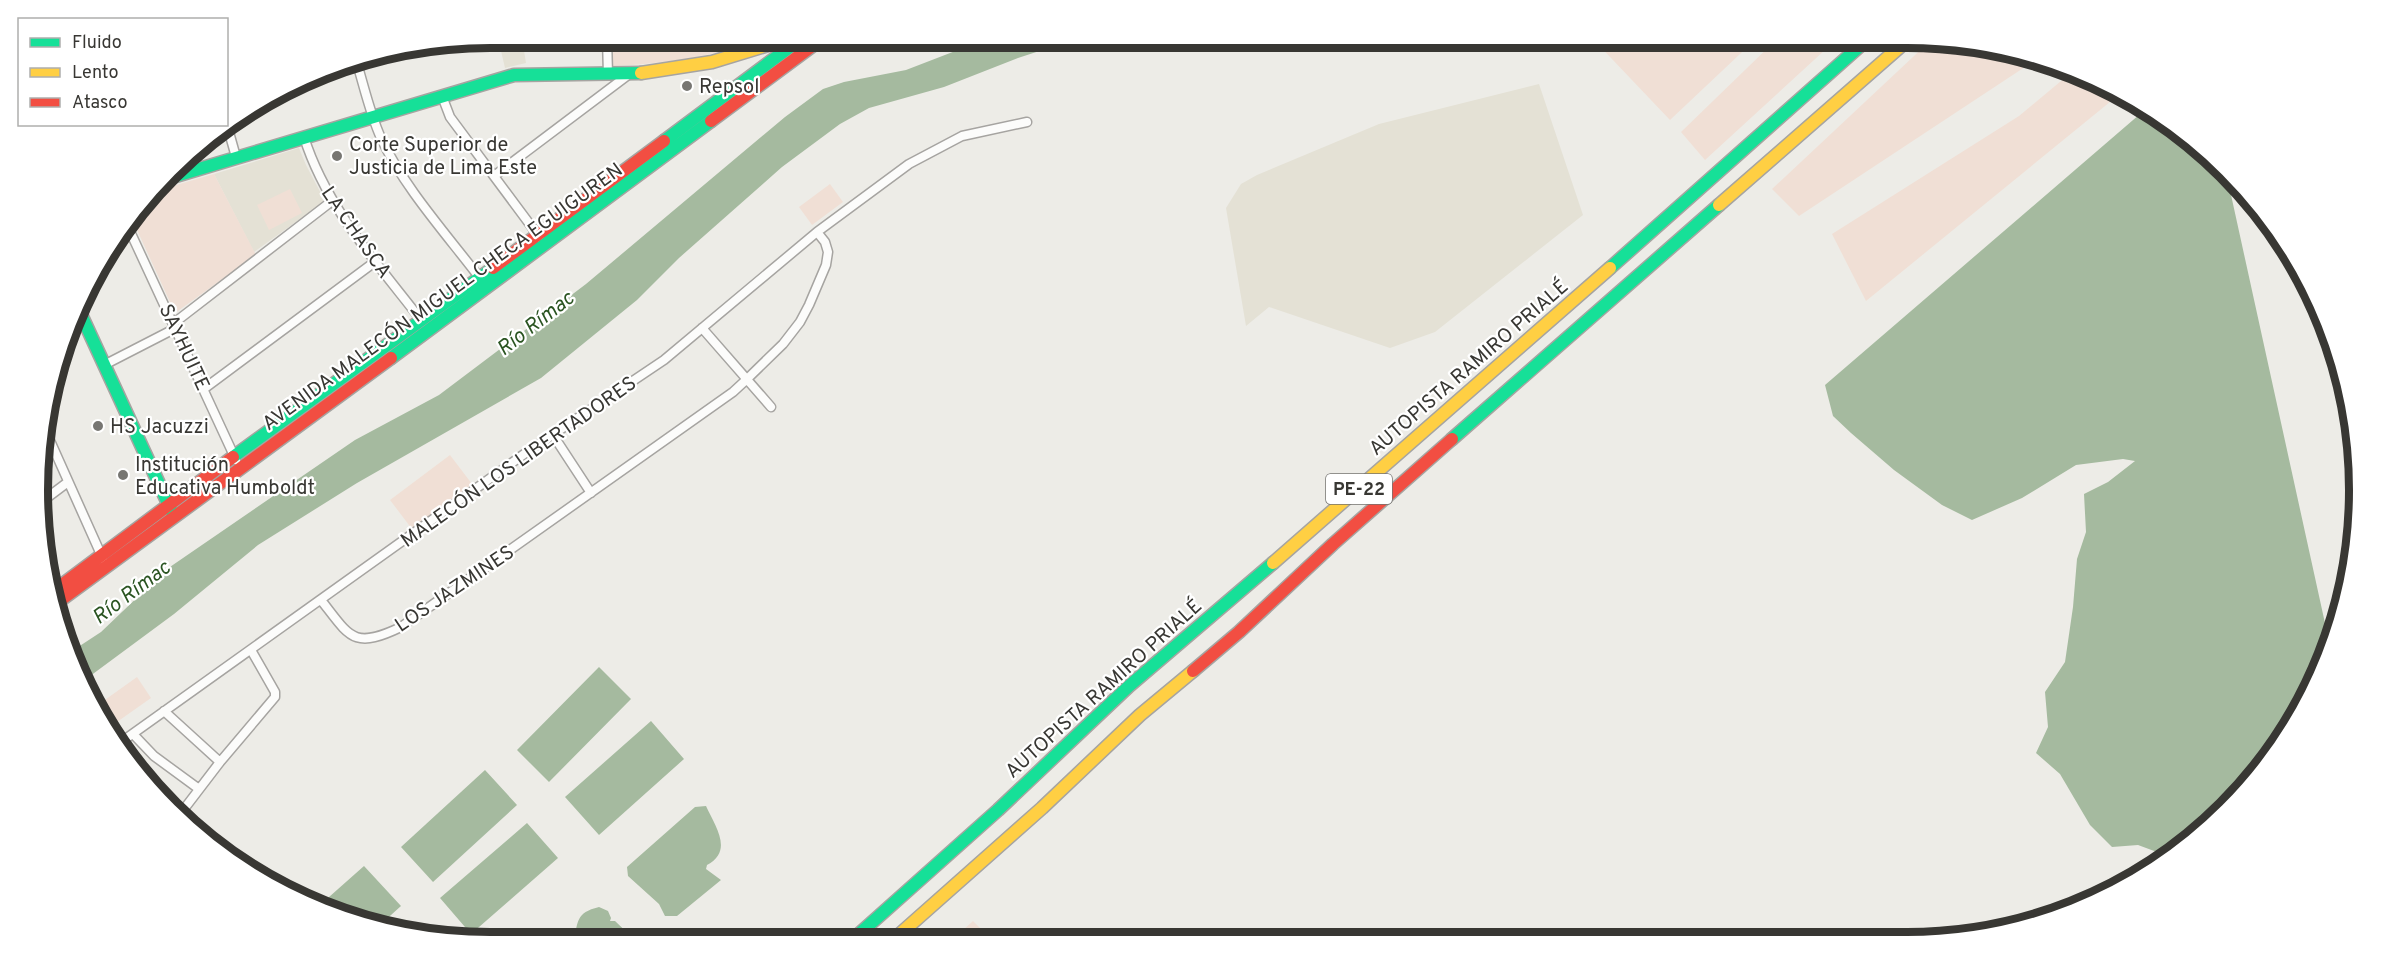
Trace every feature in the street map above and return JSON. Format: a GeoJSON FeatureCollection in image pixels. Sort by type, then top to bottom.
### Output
{"type":"FeatureCollection","features":[{"type":"Feature","properties":{"kind":"main road"},"geometry":{"type":"LineString","coordinates":[[180,175],[495,80],[534,72],[628,75],[698,66],[730,58],[754,48]]}},
{"type":"Feature","properties":{"kind":"main road","name":"AVENIDA MALECÓN MIGUEL CHECA EGUIGUREN"},"geometry":{"type":"LineString","coordinates":[[62,598],[104,562],[172,511],[240,468],[542,240],[789,48]]}},
{"type":"Feature","properties":{"kind":"main road","name":"AVENIDA MALECÓN MIGUEL CHECA EGUIGUREN"},"geometry":{"type":"LineString","coordinates":[[172,511],[234,456],[479,277],[542,240],[809,48]]}},
{"type":"Feature","properties":{"kind":"main road","name":"AUTOPISTA RAMIRO PRIALÉ"},"geometry":{"type":"LineString","coordinates":[[861,932],[998,810],[1129,686],[1226,605],[1858,48]]}},
{"type":"Feature","properties":{"kind":"main road","name":"PE-22"},"geometry":{"type":"LineString","coordinates":[[902,932],[1042,808],[1140,715],[1239,632],[1333,544],[1899,48]]}},
{"type":"Feature","properties":{"kind":"main road"},"geometry":{"type":"LineString","coordinates":[[83,319],[172,511]]}},
{"type":"Feature","properties":{"kind":"main road","name":"AVENIDA MALECÓN MIGUEL CHECA EGUIGUREN"},"geometry":{"type":"LineString","coordinates":[[59,588],[104,562]]}},
{"type":"Feature","properties":{"kind":"street"},"geometry":{"type":"LineString","coordinates":[[607,48],[608,75]]}},
{"type":"Feature","properties":{"kind":"street"},"geometry":{"type":"LineString","coordinates":[[358,68],[373,117],[395,163],[479,277]]}},
{"type":"Feature","properties":{"kind":"street"},"geometry":{"type":"LineString","coordinates":[[494,176],[628,75]]}},
{"type":"Feature","properties":{"kind":"street"},"geometry":{"type":"LineString","coordinates":[[442,96],[450,117],[542,240]]}},
{"type":"Feature","properties":{"kind":"street","name":"MALECÓN LOS LIBERTADORES"},"geometry":{"type":"LineString","coordinates":[[125,740],[553,435],[664,360],[817,232],[909,164],[962,136],[1027,123]]}},
{"type":"Feature","properties":{"kind":"street"},"geometry":{"type":"LineString","coordinates":[[229,133],[236,157]]}},
{"type":"Feature","properties":{"kind":"street","name":"LA CHASCA"},"geometry":{"type":"LineString","coordinates":[[304,137],[317,172],[332,201],[421,320]]}},
{"type":"Feature","properties":{"kind":"street"},"geometry":{"type":"LineString","coordinates":[[104,365],[175,326],[332,201]]}},
{"type":"Feature","properties":{"kind":"street","name":"SAYHUITE"},"geometry":{"type":"LineString","coordinates":[[131,232],[205,388],[240,468]]}},
{"type":"Feature","properties":{"kind":"street","name":"LOS JAZMINES"},"geometry":{"type":"LineString","coordinates":[[321,600],[351,635],[367,640],[401,627],[733,393],[783,344],[809,305],[826,265],[828,252],[825,242],[817,232]]}},
{"type":"Feature","properties":{"kind":"street"},"geometry":{"type":"LineString","coordinates":[[205,388],[376,261]]}},
{"type":"Feature","properties":{"kind":"street"},"geometry":{"type":"LineString","coordinates":[[702,328],[771,407]]}},
{"type":"Feature","properties":{"kind":"street"},"geometry":{"type":"LineString","coordinates":[[553,435],[591,493]]}},
{"type":"Feature","properties":{"kind":"street"},"geometry":{"type":"LineString","coordinates":[[51,443],[104,562]]}},
{"type":"Feature","properties":{"kind":"street"},"geometry":{"type":"LineString","coordinates":[[48,497],[68,482]]}},
{"type":"Feature","properties":{"kind":"street"},"geometry":{"type":"LineString","coordinates":[[184,809],[275,697],[250,650]]}},
{"type":"Feature","properties":{"kind":"street"},"geometry":{"type":"LineString","coordinates":[[164,711],[220,762]]}},
{"type":"Feature","properties":{"kind":"street"},"geometry":{"type":"LineString","coordinates":[[133,734],[153,756],[199,789]]}},
{"type":"Feature","properties":{"kind":"shaded area"},"geometry":{"type":"Polygon","coordinates":[[[500,48],[524,48],[526,63],[505,68],[500,48]]]}},
{"type":"Feature","properties":{"kind":"shaded area"},"geometry":{"type":"Polygon","coordinates":[[[612,48],[737,48],[654,63],[613,66],[612,48]]]}},
{"type":"Feature","properties":{"kind":"shaded area"},"geometry":{"type":"Polygon","coordinates":[[[1602,48],[1746,48],[1670,120],[1602,48]]]}},
{"type":"Feature","properties":{"kind":"shaded area"},"geometry":{"type":"Polygon","coordinates":[[[1768,48],[1827,48],[1705,160],[1681,132],[1768,48]]]}},
{"type":"Feature","properties":{"kind":"shaded area"},"geometry":{"type":"Polygon","coordinates":[[[1922,49],[1993,56],[2028,65],[1799,216],[1772,189],[1922,49]]]}},
{"type":"Feature","properties":{"kind":"shaded area"},"geometry":{"type":"Polygon","coordinates":[[[2065,78],[2113,100],[1866,301],[1832,234],[2019,116],[2065,78]]]}},
{"type":"Feature","properties":{"kind":"shaded area"},"geometry":{"type":"Polygon","coordinates":[[[1539,84],[1583,215],[1435,332],[1390,348],[1269,307],[1246,326],[1226,208],[1241,184],[1257,175],[1379,124],[1539,84]]]}},
{"type":"Feature","properties":{"kind":"shaded area"},"geometry":{"type":"Polygon","coordinates":[[[299,148],[325,201],[254,252],[214,174],[299,148]]]}},
{"type":"Feature","properties":{"kind":"shaded area"},"geometry":{"type":"Polygon","coordinates":[[[214,174],[256,255],[175,313],[135,226],[168,187],[214,174]]]}},
{"type":"Feature","properties":{"kind":"shaded area"},"geometry":{"type":"Polygon","coordinates":[[[830,184],[843,202],[812,225],[799,207],[830,184]]]}},
{"type":"Feature","properties":{"kind":"shaded area"},"geometry":{"type":"Polygon","coordinates":[[[290,189],[302,213],[269,230],[257,205],[290,189]]]}},
{"type":"Feature","properties":{"kind":"shaded area"},"geometry":{"type":"Polygon","coordinates":[[[2324,342],[2341,404],[2347,450],[2324,342]]]}},
{"type":"Feature","properties":{"kind":"shaded area"},"geometry":{"type":"Polygon","coordinates":[[[450,455],[472,484],[412,529],[390,500],[450,455]]]}},
{"type":"Feature","properties":{"kind":"shaded area"},"geometry":{"type":"Polygon","coordinates":[[[137,677],[151,698],[115,724],[102,702],[137,677]]]}},
{"type":"Feature","properties":{"kind":"shaded area"},"geometry":{"type":"Polygon","coordinates":[[[973,921],[984,932],[961,932],[973,921]]]}},
{"type":"Feature","properties":{"kind":"water","name":"Río Rímac"},"geometry":{"type":"Polygon","coordinates":[[[963,48],[1048,48],[944,87],[869,108],[840,124],[782,167],[679,258],[637,300],[541,378],[357,483],[258,545],[174,614],[90,676],[77,648],[101,632],[167,569],[355,440],[439,395],[586,284],[785,117],[823,89],[844,82],[906,70],[963,48]]]}},
{"type":"Feature","properties":{"kind":"water"},"geometry":{"type":"Polygon","coordinates":[[[2140,114],[2176,139],[2230,188],[2327,630],[2303,685],[2275,736],[2220,803],[2176,841],[2160,853],[2138,845],[2112,847],[2090,825],[2060,774],[2036,753],[2048,727],[2045,692],[2065,662],[2077,559],[2086,532],[2084,494],[2108,482],[2135,461],[2123,459],[2076,465],[2022,498],[1972,520],[1942,505],[1894,470],[1851,433],[1833,416],[1825,385],[2140,114]]]}},
{"type":"Feature","properties":{"kind":"water"},"geometry":{"type":"Polygon","coordinates":[[[599,667],[631,699],[549,782],[517,750],[599,667]]]}},
{"type":"Feature","properties":{"kind":"water"},"geometry":{"type":"Polygon","coordinates":[[[651,721],[684,759],[599,835],[565,797],[651,721]]]}},
{"type":"Feature","properties":{"kind":"water"},"geometry":{"type":"Polygon","coordinates":[[[485,770],[517,805],[433,882],[401,847],[485,770]]]}},
{"type":"Feature","properties":{"kind":"water"},"geometry":{"type":"Polygon","coordinates":[[[706,806],[721,845],[720,853],[707,865],[706,869],[721,880],[677,916],[665,916],[659,904],[628,876],[627,867],[695,807],[706,806]]]}},
{"type":"Feature","properties":{"kind":"water"},"geometry":{"type":"Polygon","coordinates":[[[527,823],[558,858],[474,931],[469,931],[440,898],[527,823]]]}},
{"type":"Feature","properties":{"kind":"water"},"geometry":{"type":"Polygon","coordinates":[[[364,866],[401,906],[386,920],[326,900],[364,866]]]}},
{"type":"Feature","properties":{"kind":"water"},"geometry":{"type":"Polygon","coordinates":[[[599,907],[608,911],[610,921],[615,921],[627,932],[576,932],[579,919],[591,909],[599,907]]]}},
{"type":"Feature","properties":{"kind":"traffic: fast"},"geometry":{"type":"LineString","coordinates":[[664,141],[789,48]]}},
{"type":"Feature","properties":{"kind":"traffic: fast"},"geometry":{"type":"LineString","coordinates":[[1610,268],[1858,48]]}},
{"type":"Feature","properties":{"kind":"traffic: fast"},"geometry":{"type":"LineString","coordinates":[[179,175],[514,75],[641,73]]}},
{"type":"Feature","properties":{"kind":"traffic: fast"},"geometry":{"type":"LineString","coordinates":[[391,358],[711,121]]}},
{"type":"Feature","properties":{"kind":"traffic: fast"},"geometry":{"type":"LineString","coordinates":[[1452,439],[1719,205]]}},
{"type":"Feature","properties":{"kind":"traffic: fast"},"geometry":{"type":"LineString","coordinates":[[233,457],[493,268]]}},
{"type":"Feature","properties":{"kind":"traffic: fast"},"geometry":{"type":"LineString","coordinates":[[83,319],[172,512]]}},
{"type":"Feature","properties":{"kind":"traffic: fast"},"geometry":{"type":"LineString","coordinates":[[861,932],[998,810],[1129,686],[1273,563]]}},
{"type":"Feature","properties":{"kind":"traffic: slow"},"geometry":{"type":"LineString","coordinates":[[641,73],[712,62],[758,48]]}},
{"type":"Feature","properties":{"kind":"traffic: slow"},"geometry":{"type":"LineString","coordinates":[[1719,205],[1899,48]]}},
{"type":"Feature","properties":{"kind":"traffic: slow"},"geometry":{"type":"LineString","coordinates":[[1273,563],[1610,268]]}},
{"type":"Feature","properties":{"kind":"traffic: slow"},"geometry":{"type":"LineString","coordinates":[[902,932],[1042,808],[1140,715],[1193,671]]}},
{"type":"Feature","properties":{"kind":"traffic: jam"},"geometry":{"type":"LineString","coordinates":[[711,121],[810,48]]}},
{"type":"Feature","properties":{"kind":"traffic: jam"},"geometry":{"type":"LineString","coordinates":[[493,268],[664,141]]}},
{"type":"Feature","properties":{"kind":"traffic: jam"},"geometry":{"type":"LineString","coordinates":[[62,599],[391,358]]}},
{"type":"Feature","properties":{"kind":"traffic: jam"},"geometry":{"type":"LineString","coordinates":[[1193,671],[1452,439]]}},
{"type":"Feature","properties":{"kind":"traffic: jam"},"geometry":{"type":"LineString","coordinates":[[59,587],[233,457]]}},
{"type":"Feature","properties":{"kind":"place","name":"Repsol"},"geometry":{"type":"Point","coordinates":[687,86]}},
{"type":"Feature","properties":{"kind":"place","name":"Corte Superior de Justicia de Lima Este"},"geometry":{"type":"Point","coordinates":[337,156]}},
{"type":"Feature","properties":{"kind":"place","name":"HS Jacuzzi"},"geometry":{"type":"Point","coordinates":[98,426]}},
{"type":"Feature","properties":{"kind":"place","name":"Institución Educativa Humboldt"},"geometry":{"type":"Point","coordinates":[123,475]}}]}
